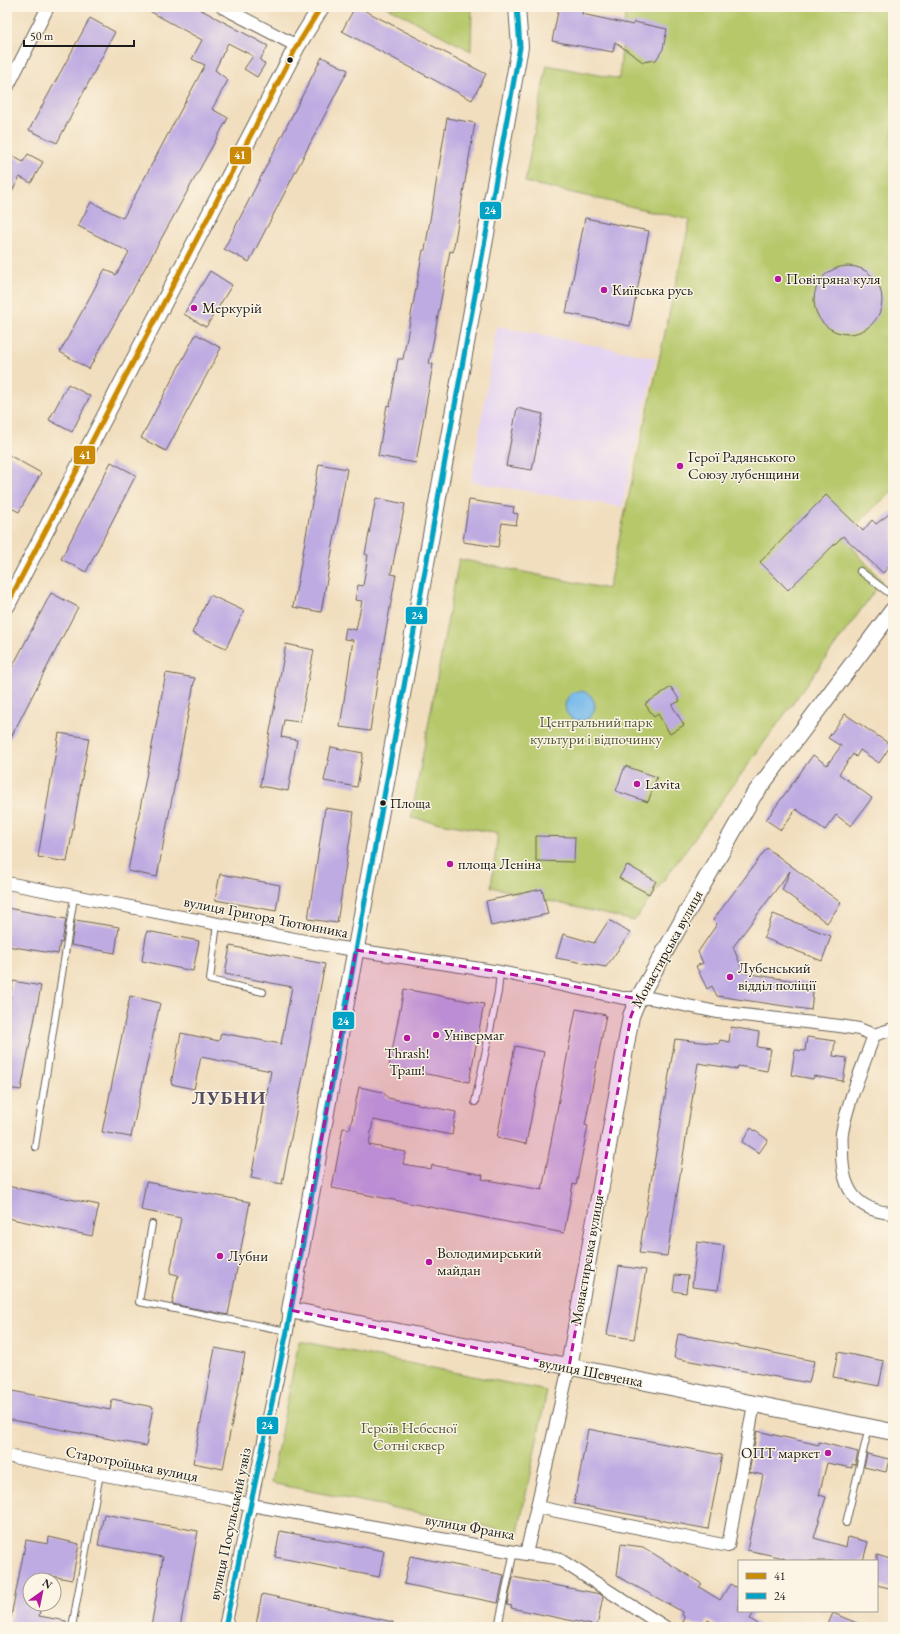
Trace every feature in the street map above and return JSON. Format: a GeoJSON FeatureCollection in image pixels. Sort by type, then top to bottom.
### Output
{"type":"FeatureCollection","features":[{"type":"Feature","properties":{"kind":"main road"},"geometry":{"type":"LineString","coordinates":[[7,605],[297,46],[321,7]]}},
{"type":"Feature","properties":{"kind":"main road"},"geometry":{"type":"LineString","coordinates":[[290,1310],[520,47],[517,7]]}},
{"type":"Feature","properties":{"kind":"main road","name":"Монастирська вулиця"},"geometry":{"type":"LineString","coordinates":[[569,1367],[630,1024],[638,999],[753,796],[893,610]]}},
{"type":"Feature","properties":{"kind":"main road","name":"вулиця Шевченка"},"geometry":{"type":"LineString","coordinates":[[290,1310],[893,1432]]}},
{"type":"Feature","properties":{"kind":"street"},"geometry":{"type":"LineString","coordinates":[[7,88],[48,7]]}},
{"type":"Feature","properties":{"kind":"street"},"geometry":{"type":"LineString","coordinates":[[222,7],[297,46]]}},
{"type":"Feature","properties":{"kind":"street","name":"вулиця Григора Тютюнника"},"geometry":{"type":"LineString","coordinates":[[7,883],[356,950],[500,972],[623,998],[650,998],[717,1012],[840,1026],[859,1029],[874,1035]]}},
{"type":"Feature","properties":{"kind":"street"},"geometry":{"type":"LineString","coordinates":[[893,1029],[874,1035],[842,1134],[842,1166],[846,1184],[856,1199],[872,1209],[881,1212],[893,1213]]}},
{"type":"Feature","properties":{"kind":"street","name":"вулиця Посульський узвіз"},"geometry":{"type":"LineString","coordinates":[[225,1627],[287,1331],[290,1310]]}},
{"type":"Feature","properties":{"kind":"street"},"geometry":{"type":"LineString","coordinates":[[520,1552],[537,1507],[569,1367]]}},
{"type":"Feature","properties":{"kind":"street"},"geometry":{"type":"LineString","coordinates":[[537,1507],[728,1546],[754,1404]]}},
{"type":"Feature","properties":{"kind":"street","name":"Старотроїцька вулиця"},"geometry":{"type":"LineString","coordinates":[[7,1456],[251,1504]]}},
{"type":"Feature","properties":{"kind":"street","name":"вулиця Франка"},"geometry":{"type":"LineString","coordinates":[[251,1504],[557,1558],[666,1627]]}},
{"type":"Feature","properties":{"kind":"lane"},"geometry":{"type":"LineString","coordinates":[[860,571],[893,596]]}},
{"type":"Feature","properties":{"kind":"lane"},"geometry":{"type":"LineString","coordinates":[[35,1147],[74,897]]}},
{"type":"Feature","properties":{"kind":"lane"},"geometry":{"type":"LineString","coordinates":[[217,923],[210,980],[263,992]]}},
{"type":"Feature","properties":{"kind":"lane"},"geometry":{"type":"LineString","coordinates":[[475,1102],[498,992],[500,972]]}},
{"type":"Feature","properties":{"kind":"lane"},"geometry":{"type":"LineString","coordinates":[[152,1224],[139,1302],[287,1331]]}},
{"type":"Feature","properties":{"kind":"lane"},"geometry":{"type":"LineString","coordinates":[[846,1524],[869,1427]]}},
{"type":"Feature","properties":{"kind":"lane"},"geometry":{"type":"LineString","coordinates":[[72,1627],[100,1474]]}},
{"type":"Feature","properties":{"kind":"lane"},"geometry":{"type":"LineString","coordinates":[[498,1627],[520,1552]]}},
{"type":"Feature","properties":{"kind":"highlighted area"},"geometry":{"type":"Polygon","coordinates":[[[356,950],[500,972],[638,999],[631,1016],[569,1367],[290,1310],[356,950]]]}},
{"type":"Feature","properties":{"kind":"shaded area"},"geometry":{"type":"Polygon","coordinates":[[[497,326],[656,358],[622,507],[471,482],[497,326]]]}},
{"type":"Feature","properties":{"kind":"shaded area"},"geometry":{"type":"Polygon","coordinates":[[[7,891],[16,892],[7,948],[7,891]]]}},
{"type":"Feature","properties":{"kind":"green space"},"geometry":{"type":"Polygon","coordinates":[[[387,7],[472,7],[471,51],[387,7]]]}},
{"type":"Feature","properties":{"kind":"green space","name":"Центральний парк культури і відпочинку"},"geometry":{"type":"Polygon","coordinates":[[[626,7],[893,7],[893,490],[843,537],[882,581],[634,921],[491,887],[498,833],[411,818],[459,559],[608,589],[690,220],[525,182],[547,65],[619,79],[626,7]]]}},
{"type":"Feature","properties":{"kind":"green space","name":"Героїв Небесної Сотні сквер"},"geometry":{"type":"Polygon","coordinates":[[[299,1341],[547,1391],[518,1533],[271,1483],[299,1341]]]}},
{"type":"Feature","properties":{"kind":"water"},"geometry":{"type":"Polygon","coordinates":[[[580,691],[591,695],[595,706],[591,717],[580,721],[569,717],[565,706],[569,695],[580,691]]]}},
{"type":"Feature","properties":{"kind":"building"},"geometry":{"type":"Polygon","coordinates":[[[142,7],[196,7],[268,46],[260,60],[265,64],[257,77],[244,69],[253,56],[228,43],[215,70],[228,80],[212,109],[228,118],[89,369],[60,352],[105,269],[116,275],[129,252],[78,226],[91,202],[123,218],[205,65],[192,59],[202,40],[142,7]]]}},
{"type":"Feature","properties":{"kind":"building"},"geometry":{"type":"Polygon","coordinates":[[[355,7],[358,7],[486,74],[472,100],[342,31],[355,7]]]}},
{"type":"Feature","properties":{"kind":"building"},"geometry":{"type":"Polygon","coordinates":[[[559,7],[584,7],[582,14],[633,25],[634,22],[667,29],[663,49],[656,60],[643,62],[615,42],[613,52],[552,41],[559,7]]]}},
{"type":"Feature","properties":{"kind":"building"},"geometry":{"type":"Polygon","coordinates":[[[90,18],[115,32],[57,143],[29,130],[90,18]]]}},
{"type":"Feature","properties":{"kind":"building"},"geometry":{"type":"Polygon","coordinates":[[[322,57],[348,70],[249,262],[224,249],[322,57]]]}},
{"type":"Feature","properties":{"kind":"building"},"geometry":{"type":"Polygon","coordinates":[[[447,118],[475,123],[453,252],[450,251],[429,364],[433,364],[416,463],[378,456],[387,405],[390,406],[398,359],[403,359],[423,250],[425,250],[447,118]]]}},
{"type":"Feature","properties":{"kind":"building"},"geometry":{"type":"Polygon","coordinates":[[[7,153],[23,162],[28,154],[43,162],[31,183],[20,177],[7,200],[7,153]]]}},
{"type":"Feature","properties":{"kind":"building","name":"Київська русь"},"geometry":{"type":"Polygon","coordinates":[[[585,218],[649,231],[630,326],[566,313],[585,218]]]}},
{"type":"Feature","properties":{"kind":"building"},"geometry":{"type":"Polygon","coordinates":[[[848,266],[861,269],[872,276],[879,287],[882,300],[879,313],[872,324],[861,331],[848,334],[835,331],[824,324],[817,313],[814,300],[817,287],[824,276],[835,269],[848,266]]]}},
{"type":"Feature","properties":{"kind":"building"},"geometry":{"type":"Polygon","coordinates":[[[210,271],[232,285],[206,327],[184,314],[210,271]]]}},
{"type":"Feature","properties":{"kind":"building"},"geometry":{"type":"Polygon","coordinates":[[[196,334],[221,348],[166,451],[141,438],[196,334]]]}},
{"type":"Feature","properties":{"kind":"building"},"geometry":{"type":"Polygon","coordinates":[[[68,384],[90,396],[72,432],[49,420],[68,384]]]}},
{"type":"Feature","properties":{"kind":"building"},"geometry":{"type":"Polygon","coordinates":[[[517,408],[543,414],[532,470],[506,466],[517,408]]]}},
{"type":"Feature","properties":{"kind":"building"},"geometry":{"type":"Polygon","coordinates":[[[7,454],[41,473],[19,512],[7,506],[7,454]]]}},
{"type":"Feature","properties":{"kind":"building"},"geometry":{"type":"Polygon","coordinates":[[[111,462],[136,475],[86,572],[61,559],[111,462]]]}},
{"type":"Feature","properties":{"kind":"building"},"geometry":{"type":"Polygon","coordinates":[[[319,464],[347,469],[321,612],[293,607],[319,464]]]}},
{"type":"Feature","properties":{"kind":"building"},"geometry":{"type":"Polygon","coordinates":[[[826,495],[863,531],[872,520],[876,524],[893,511],[893,562],[883,573],[843,536],[788,590],[760,562],[826,495]]]}},
{"type":"Feature","properties":{"kind":"building"},"geometry":{"type":"Polygon","coordinates":[[[376,498],[405,504],[391,574],[396,575],[380,663],[370,731],[340,727],[353,640],[344,639],[346,628],[356,630],[362,601],[355,600],[358,585],[363,586],[368,555],[365,554],[376,498]]]}},
{"type":"Feature","properties":{"kind":"building"},"geometry":{"type":"Polygon","coordinates":[[[469,500],[514,507],[513,513],[518,514],[516,525],[502,523],[498,547],[463,542],[469,500]]]}},
{"type":"Feature","properties":{"kind":"building"},"geometry":{"type":"Polygon","coordinates":[[[51,593],[78,607],[7,745],[7,677],[51,593]]]}},
{"type":"Feature","properties":{"kind":"building"},"geometry":{"type":"Polygon","coordinates":[[[210,595],[244,611],[226,648],[192,633],[210,595]]]}},
{"type":"Feature","properties":{"kind":"building"},"geometry":{"type":"Polygon","coordinates":[[[286,644],[314,650],[300,722],[284,720],[281,737],[297,740],[288,791],[260,786],[286,644]]]}},
{"type":"Feature","properties":{"kind":"building"},"geometry":{"type":"Polygon","coordinates":[[[166,673],[195,678],[157,877],[128,871],[166,673]]]}},
{"type":"Feature","properties":{"kind":"building"},"geometry":{"type":"Polygon","coordinates":[[[671,687],[680,701],[672,705],[684,725],[670,734],[658,714],[654,717],[645,704],[671,687]]]}},
{"type":"Feature","properties":{"kind":"building"},"geometry":{"type":"Polygon","coordinates":[[[845,714],[891,745],[879,763],[860,750],[856,757],[853,754],[839,774],[872,798],[851,826],[836,815],[825,830],[796,809],[781,830],[766,820],[813,755],[827,765],[841,746],[828,738],[845,714]]]}},
{"type":"Feature","properties":{"kind":"building"},"geometry":{"type":"Polygon","coordinates":[[[59,733],[89,738],[67,862],[38,857],[59,733]]]}},
{"type":"Feature","properties":{"kind":"building"},"geometry":{"type":"Polygon","coordinates":[[[331,747],[363,753],[357,787],[324,781],[331,747]]]}},
{"type":"Feature","properties":{"kind":"building","name":"Lavita"},"geometry":{"type":"Polygon","coordinates":[[[625,766],[657,777],[648,802],[616,791],[625,766]]]}},
{"type":"Feature","properties":{"kind":"building"},"geometry":{"type":"Polygon","coordinates":[[[325,808],[354,812],[337,923],[308,919],[325,808]]]}},
{"type":"Feature","properties":{"kind":"building"},"geometry":{"type":"Polygon","coordinates":[[[536,836],[575,837],[574,862],[536,861],[536,836]]]}},
{"type":"Feature","properties":{"kind":"building"},"geometry":{"type":"Polygon","coordinates":[[[767,848],[841,903],[827,923],[782,890],[790,871],[733,947],[744,973],[814,984],[811,1010],[717,996],[712,986],[707,989],[696,966],[703,963],[698,952],[717,924],[713,920],[767,848]]]}},
{"type":"Feature","properties":{"kind":"building"},"geometry":{"type":"Polygon","coordinates":[[[627,865],[656,881],[649,894],[619,878],[627,865]]]}},
{"type":"Feature","properties":{"kind":"building"},"geometry":{"type":"Polygon","coordinates":[[[220,874],[280,885],[276,911],[215,900],[220,874]]]}},
{"type":"Feature","properties":{"kind":"building"},"geometry":{"type":"Polygon","coordinates":[[[542,889],[548,914],[491,926],[486,901],[542,889]]]}},
{"type":"Feature","properties":{"kind":"building"},"geometry":{"type":"Polygon","coordinates":[[[7,908],[66,919],[62,943],[60,942],[58,954],[7,946],[7,908]]]}},
{"type":"Feature","properties":{"kind":"building"},"geometry":{"type":"Polygon","coordinates":[[[773,914],[831,936],[822,961],[764,938],[773,914]]]}},
{"type":"Feature","properties":{"kind":"building"},"geometry":{"type":"Polygon","coordinates":[[[75,920],[119,927],[115,953],[71,945],[75,920]]]}},
{"type":"Feature","properties":{"kind":"building"},"geometry":{"type":"Polygon","coordinates":[[[609,920],[630,933],[606,967],[556,958],[563,934],[594,943],[609,920]]]}},
{"type":"Feature","properties":{"kind":"building"},"geometry":{"type":"Polygon","coordinates":[[[147,931],[199,941],[193,971],[142,961],[147,931]]]}},
{"type":"Feature","properties":{"kind":"building"},"geometry":{"type":"Polygon","coordinates":[[[230,946],[325,964],[282,1184],[251,1178],[271,1071],[201,1057],[194,1089],[171,1084],[181,1033],[219,1041],[221,1033],[281,1044],[292,987],[225,974],[230,946]]]}},
{"type":"Feature","properties":{"kind":"building"},"geometry":{"type":"Polygon","coordinates":[[[13,981],[41,986],[21,1090],[7,1088],[7,1014],[13,981]]]}},
{"type":"Feature","properties":{"kind":"building","name":"Універмаг"},"geometry":{"type":"Polygon","coordinates":[[[404,989],[484,1004],[469,1082],[389,1067],[404,989]]]}},
{"type":"Feature","properties":{"kind":"building"},"geometry":{"type":"Polygon","coordinates":[[[130,996],[160,1003],[131,1137],[102,1132],[130,996]]]}},
{"type":"Feature","properties":{"kind":"building"},"geometry":{"type":"Polygon","coordinates":[[[576,1009],[606,1015],[585,1125],[588,1126],[576,1185],[573,1184],[564,1233],[332,1188],[343,1128],[350,1129],[359,1087],[383,1092],[388,1098],[456,1112],[452,1135],[373,1120],[369,1145],[406,1152],[403,1164],[431,1169],[432,1165],[483,1175],[482,1179],[542,1190],[576,1009]]]}},
{"type":"Feature","properties":{"kind":"building"},"geometry":{"type":"Polygon","coordinates":[[[731,1027],[759,1032],[757,1047],[771,1049],[767,1071],[738,1066],[737,1069],[698,1063],[667,1256],[639,1253],[675,1039],[719,1044],[720,1040],[729,1042],[731,1027]]]}},
{"type":"Feature","properties":{"kind":"building"},"geometry":{"type":"Polygon","coordinates":[[[807,1037],[835,1041],[833,1056],[847,1058],[843,1081],[814,1076],[813,1079],[791,1075],[795,1050],[805,1051],[807,1037]]]}},
{"type":"Feature","properties":{"kind":"building"},"geometry":{"type":"Polygon","coordinates":[[[515,1046],[544,1052],[526,1144],[497,1138],[515,1046]]]}},
{"type":"Feature","properties":{"kind":"building"},"geometry":{"type":"Polygon","coordinates":[[[751,1128],[768,1140],[759,1153],[742,1142],[751,1128]]]}},
{"type":"Feature","properties":{"kind":"building"},"geometry":{"type":"Polygon","coordinates":[[[146,1182],[250,1202],[228,1315],[172,1304],[178,1275],[170,1273],[181,1218],[141,1210],[146,1182]]]}},
{"type":"Feature","properties":{"kind":"building"},"geometry":{"type":"Polygon","coordinates":[[[7,1186],[99,1205],[92,1236],[7,1218],[7,1186]]]}},
{"type":"Feature","properties":{"kind":"building"},"geometry":{"type":"Polygon","coordinates":[[[697,1242],[724,1246],[718,1290],[692,1287],[697,1242]]]}},
{"type":"Feature","properties":{"kind":"building"},"geometry":{"type":"Polygon","coordinates":[[[619,1266],[646,1270],[634,1339],[607,1335],[619,1266]]]}},
{"type":"Feature","properties":{"kind":"building"},"geometry":{"type":"Polygon","coordinates":[[[675,1275],[688,1276],[686,1293],[673,1291],[675,1275]]]}},
{"type":"Feature","properties":{"kind":"building"},"geometry":{"type":"Polygon","coordinates":[[[678,1334],[814,1361],[809,1383],[674,1358],[678,1334]]]}},
{"type":"Feature","properties":{"kind":"building"},"geometry":{"type":"Polygon","coordinates":[[[215,1348],[245,1354],[223,1469],[193,1463],[215,1348]]]}},
{"type":"Feature","properties":{"kind":"building"},"geometry":{"type":"Polygon","coordinates":[[[838,1352],[884,1361],[879,1386],[833,1377],[838,1352]]]}},
{"type":"Feature","properties":{"kind":"building"},"geometry":{"type":"Polygon","coordinates":[[[7,1390],[110,1410],[112,1399],[153,1407],[146,1446],[7,1419],[7,1390]]]}},
{"type":"Feature","properties":{"kind":"building"},"geometry":{"type":"Polygon","coordinates":[[[588,1429],[722,1455],[708,1529],[574,1504],[588,1429]]]}},
{"type":"Feature","properties":{"kind":"building"},"geometry":{"type":"Polygon","coordinates":[[[757,1431],[819,1445],[819,1442],[858,1452],[855,1465],[852,1464],[852,1468],[827,1463],[819,1495],[826,1497],[814,1538],[846,1547],[848,1537],[868,1542],[863,1560],[787,1560],[784,1558],[747,1550],[763,1475],[749,1472],[757,1431]]]}},
{"type":"Feature","properties":{"kind":"building"},"geometry":{"type":"Polygon","coordinates":[[[867,1454],[889,1459],[886,1472],[864,1467],[867,1454]]]}},
{"type":"Feature","properties":{"kind":"building"},"geometry":{"type":"Polygon","coordinates":[[[104,1514],[198,1531],[180,1627],[151,1627],[163,1557],[98,1545],[104,1514]]]}},
{"type":"Feature","properties":{"kind":"building"},"geometry":{"type":"Polygon","coordinates":[[[280,1531],[384,1551],[379,1577],[275,1557],[280,1531]]]}},
{"type":"Feature","properties":{"kind":"building"},"geometry":{"type":"Polygon","coordinates":[[[49,1537],[79,1544],[72,1580],[62,1578],[62,1572],[22,1572],[22,1612],[40,1612],[39,1616],[66,1621],[65,1627],[9,1627],[26,1540],[48,1544],[49,1537]]]}},
{"type":"Feature","properties":{"kind":"building"},"geometry":{"type":"Polygon","coordinates":[[[621,1544],[643,1547],[702,1584],[699,1587],[720,1600],[730,1584],[738,1588],[738,1612],[754,1612],[750,1619],[763,1627],[719,1627],[708,1620],[705,1626],[683,1623],[683,1612],[617,1576],[621,1544]]]}},
{"type":"Feature","properties":{"kind":"building"},"geometry":{"type":"Polygon","coordinates":[[[877,1555],[893,1560],[893,1589],[878,1585],[877,1555]]]}},
{"type":"Feature","properties":{"kind":"building"},"geometry":{"type":"Polygon","coordinates":[[[410,1556],[504,1575],[498,1603],[404,1584],[410,1556]]]}},
{"type":"Feature","properties":{"kind":"building"},"geometry":{"type":"Polygon","coordinates":[[[513,1577],[600,1594],[603,1597],[597,1626],[511,1608],[512,1606],[507,1605],[513,1577]]]}},
{"type":"Feature","properties":{"kind":"building"},"geometry":{"type":"Polygon","coordinates":[[[262,1594],[393,1622],[392,1627],[266,1627],[256,1625],[262,1594]]]}},
{"type":"Feature","properties":{"kind":"building"},"geometry":{"type":"Polygon","coordinates":[[[833,1613],[866,1627],[827,1627],[833,1613]]]}},
{"type":"Feature","properties":{"kind":"transit line","name":"41"},"geometry":{"type":"LineString","coordinates":[[7,605],[297,46],[321,7]]}},
{"type":"Feature","properties":{"kind":"transit line","name":"24"},"geometry":{"type":"LineString","coordinates":[[225,1627],[287,1331],[520,47],[517,7]]}},
{"type":"Feature","properties":{"kind":"place","name":"Повітряна куля"},"geometry":{"type":"Point","coordinates":[778,279]}},
{"type":"Feature","properties":{"kind":"place","name":"Київська русь"},"geometry":{"type":"Point","coordinates":[604,290]}},
{"type":"Feature","properties":{"kind":"place","name":"Меркурій"},"geometry":{"type":"Point","coordinates":[194,308]}},
{"type":"Feature","properties":{"kind":"place","name":"Герої Радянського Союзу лубенщини"},"geometry":{"type":"Point","coordinates":[680,466]}},
{"type":"Feature","properties":{"kind":"place","name":"Lavita"},"geometry":{"type":"Point","coordinates":[637,784]}},
{"type":"Feature","properties":{"kind":"place","name":"Площа"},"geometry":{"type":"Point","coordinates":[383,803]}},
{"type":"Feature","properties":{"kind":"place","name":"площа Леніна"},"geometry":{"type":"Point","coordinates":[450,864]}},
{"type":"Feature","properties":{"kind":"place","name":"Лубенський відділ поліції"},"geometry":{"type":"Point","coordinates":[730,977]}},
{"type":"Feature","properties":{"kind":"place","name":"Універмаг"},"geometry":{"type":"Point","coordinates":[436,1035]}},
{"type":"Feature","properties":{"kind":"place","name":"Thrash! Траш!"},"geometry":{"type":"Point","coordinates":[407,1038]}},
{"type":"Feature","properties":{"kind":"place","name":"Лубни"},"geometry":{"type":"Point","coordinates":[220,1256]}},
{"type":"Feature","properties":{"kind":"place","name":"Володимирський майдан"},"geometry":{"type":"Point","coordinates":[429,1262]}},
{"type":"Feature","properties":{"kind":"place","name":"ОПТ маркет"},"geometry":{"type":"Point","coordinates":[828,1453]}},
{"type":"Feature","properties":{"kind":"district","name":"ЛУБНИ"},"geometry":{"type":"Point","coordinates":[229,1097]}}]}
